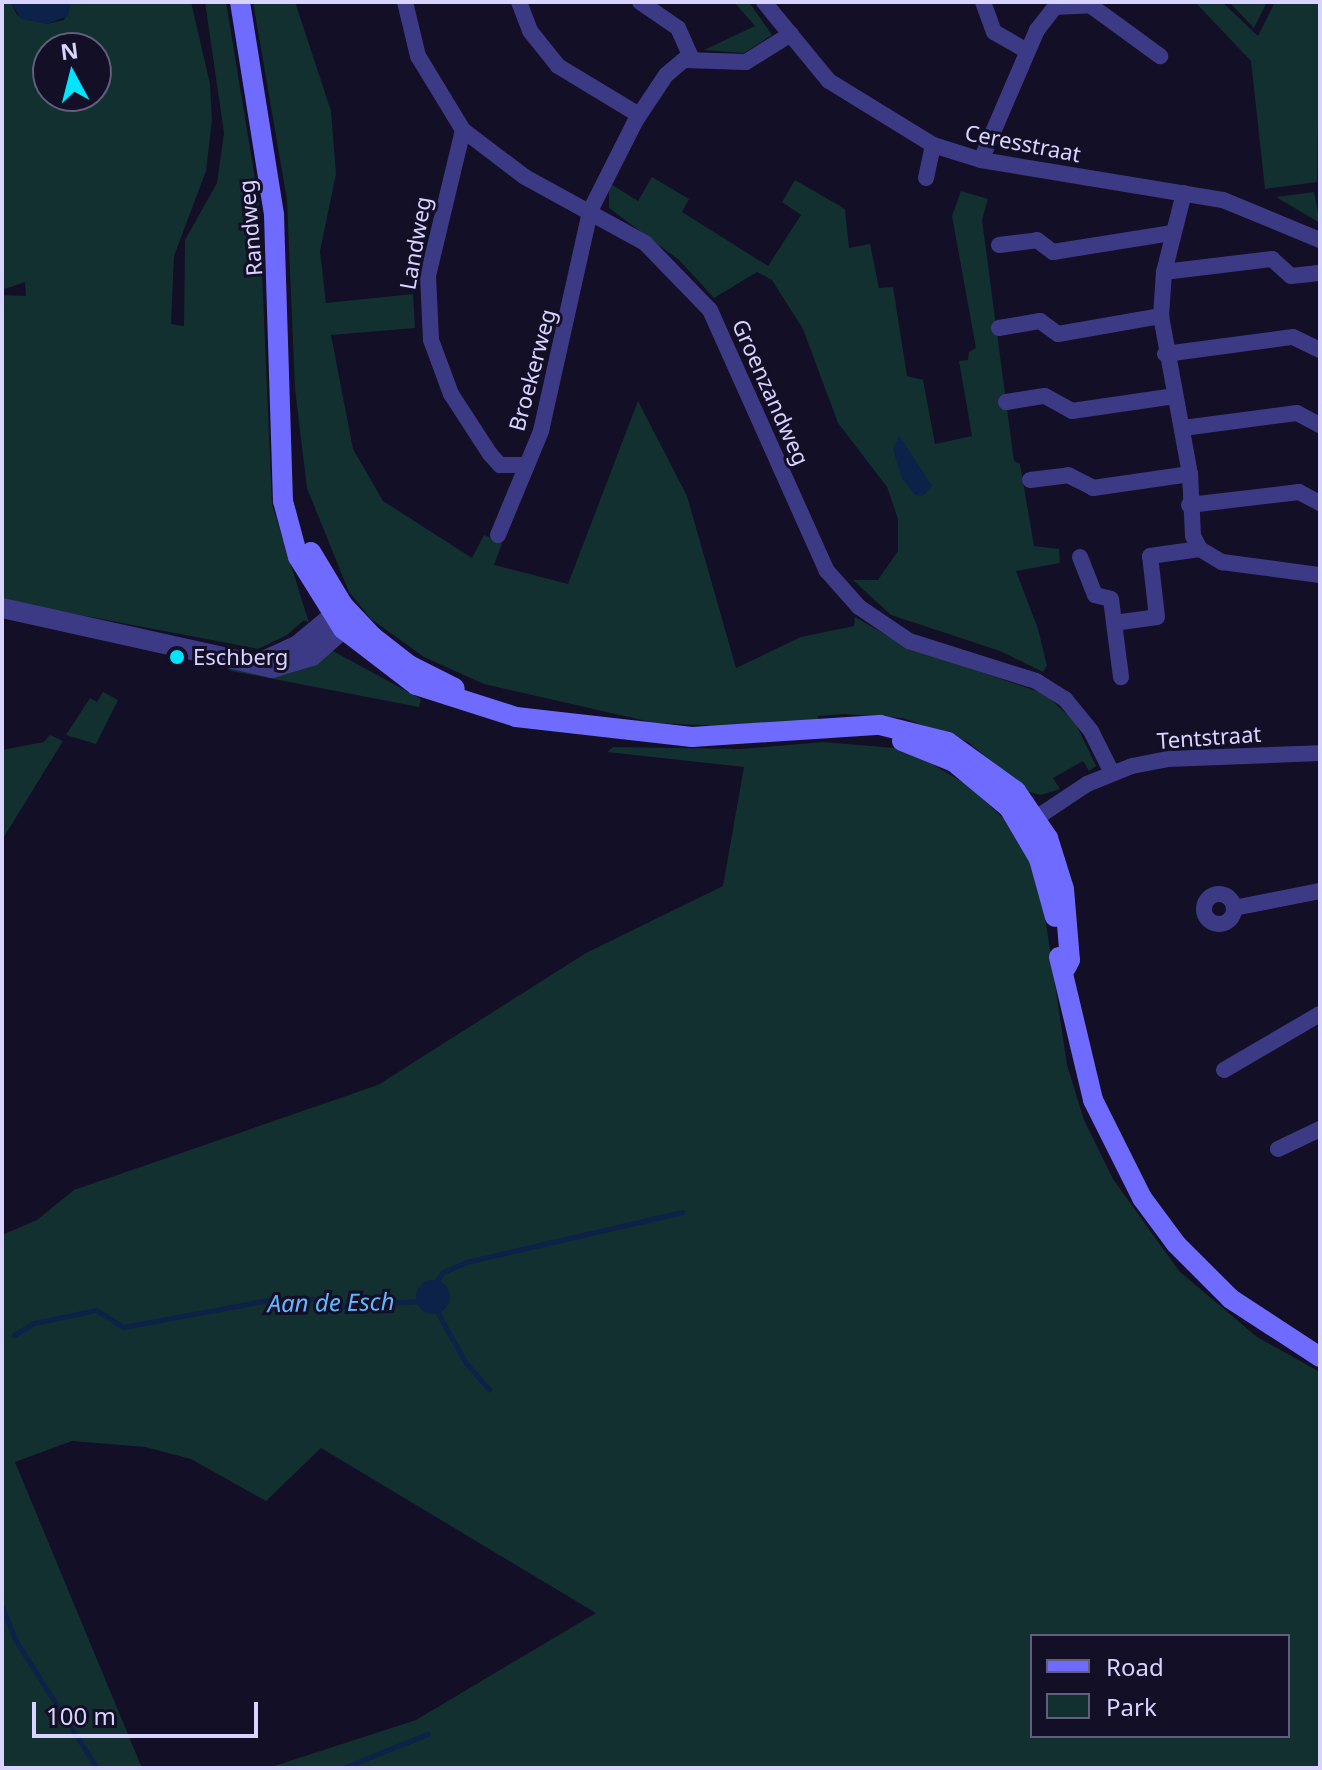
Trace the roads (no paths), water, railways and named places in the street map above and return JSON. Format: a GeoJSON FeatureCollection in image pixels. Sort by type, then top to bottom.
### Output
{"type":"FeatureCollection","features":[{"type":"Feature","properties":{"kind":"main road","name":"Randweg"},"geometry":{"type":"LineString","coordinates":[[240,2],[273,205],[284,452],[309,547],[342,619],[421,672],[549,718],[684,737],[844,729],[917,745],[954,762],[1029,822],[1063,883],[1070,960],[1066,968],[1078,1048],[1093,1100],[1142,1198],[1188,1258],[1231,1299],[1320,1357]]}},
{"type":"Feature","properties":{"kind":"street","name":"Groenzandweg"},"geometry":{"type":"LineString","coordinates":[[405,2],[418,56],[463,130],[525,177],[645,243],[710,310],[827,571],[859,607],[909,641],[1023,676],[1065,699],[1091,731],[1112,773]]}},
{"type":"Feature","properties":{"kind":"street"},"geometry":{"type":"LineString","coordinates":[[519,2],[530,31],[558,66],[639,115]]}},
{"type":"Feature","properties":{"kind":"street"},"geometry":{"type":"LineString","coordinates":[[640,2],[678,28],[691,57],[746,62],[791,34]]}},
{"type":"Feature","properties":{"kind":"street","name":"Ceresstraat"},"geometry":{"type":"LineString","coordinates":[[764,2],[829,81],[933,145],[981,160],[1184,193],[1252,209],[1320,240]]}},
{"type":"Feature","properties":{"kind":"street"},"geometry":{"type":"LineString","coordinates":[[983,2],[994,32],[1027,51]]}},
{"type":"Feature","properties":{"kind":"street"},"geometry":{"type":"LineString","coordinates":[[981,160],[1027,51],[1055,7],[1079,3],[1090,5],[1160,56]]}},
{"type":"Feature","properties":{"kind":"street","name":"Broekerweg"},"geometry":{"type":"LineString","coordinates":[[498,535],[524,465],[541,431],[590,211],[639,115],[666,75],[691,57]]}},
{"type":"Feature","properties":{"kind":"street","name":"Landweg"},"geometry":{"type":"LineString","coordinates":[[463,130],[428,276],[431,340],[451,394],[490,454],[512,469],[524,465]]}},
{"type":"Feature","properties":{"kind":"street"},"geometry":{"type":"LineString","coordinates":[[926,178],[933,145]]}},
{"type":"Feature","properties":{"kind":"street"},"geometry":{"type":"LineString","coordinates":[[1184,193],[1164,272],[1161,316],[1165,354],[1183,428],[1190,474],[1189,505],[1200,549]]}},
{"type":"Feature","properties":{"kind":"street"},"geometry":{"type":"LineString","coordinates":[[999,245],[1037,240],[1053,252],[1172,233]]}},
{"type":"Feature","properties":{"kind":"street"},"geometry":{"type":"LineString","coordinates":[[1164,272],[1272,259],[1291,276],[1319,273]]}},
{"type":"Feature","properties":{"kind":"street"},"geometry":{"type":"LineString","coordinates":[[999,328],[1040,321],[1058,334],[1161,316]]}},
{"type":"Feature","properties":{"kind":"street"},"geometry":{"type":"LineString","coordinates":[[1165,354],[1293,337],[1320,350]]}},
{"type":"Feature","properties":{"kind":"street"},"geometry":{"type":"LineString","coordinates":[[1006,402],[1045,396],[1072,411],[1175,396]]}},
{"type":"Feature","properties":{"kind":"street"},"geometry":{"type":"LineString","coordinates":[[1183,428],[1297,413],[1320,425]]}},
{"type":"Feature","properties":{"kind":"street"},"geometry":{"type":"LineString","coordinates":[[1030,480],[1068,475],[1093,488],[1190,474]]}},
{"type":"Feature","properties":{"kind":"street"},"geometry":{"type":"LineString","coordinates":[[1189,505],[1299,492],[1320,503]]}},
{"type":"Feature","properties":{"kind":"street"},"geometry":{"type":"LineString","coordinates":[[1114,623],[1157,617],[1150,556],[1200,549],[1222,562],[1320,575]]}},
{"type":"Feature","properties":{"kind":"street"},"geometry":{"type":"LineString","coordinates":[[1080,557],[1095,595],[1111,599],[1121,677]]}},
{"type":"Feature","properties":{"kind":"street"},"geometry":{"type":"LineString","coordinates":[[2,608],[259,663],[342,619]]}},
{"type":"Feature","properties":{"kind":"street","name":"Tentstraat"},"geometry":{"type":"LineString","coordinates":[[1029,822],[1112,773],[1167,759],[1320,753]]}},
{"type":"Feature","properties":{"kind":"street"},"geometry":{"type":"LineString","coordinates":[[1234,908],[1320,891]]}},
{"type":"Feature","properties":{"kind":"street"},"geometry":{"type":"LineString","coordinates":[[1224,1070],[1320,1014]]}},
{"type":"Feature","properties":{"kind":"street"},"geometry":{"type":"LineString","coordinates":[[1278,1149],[1320,1129]]}},
{"type":"Feature","properties":{"kind":"water"},"geometry":{"type":"Polygon","coordinates":[[[11,2],[71,2],[68,16],[47,24],[21,19],[11,2]]]}},
{"type":"Feature","properties":{"kind":"water"},"geometry":{"type":"Polygon","coordinates":[[[899,435],[932,486],[923,496],[915,495],[902,478],[893,450],[899,435]]]}},
{"type":"Feature","properties":{"kind":"water"},"geometry":{"type":"Polygon","coordinates":[[[433,1280],[445,1285],[450,1297],[445,1309],[433,1314],[421,1309],[416,1297],[421,1285],[433,1280]]]}},
{"type":"Feature","properties":{"kind":"waterway","name":"Aan de Esch"},"geometry":{"type":"LineString","coordinates":[[436,1282],[443,1272],[466,1262],[682,1212]]}},
{"type":"Feature","properties":{"kind":"waterway","name":"Aan de Esch"},"geometry":{"type":"LineString","coordinates":[[14,1335],[34,1323],[96,1310],[123,1327],[274,1299],[316,1299],[337,1306],[419,1301]]}},
{"type":"Feature","properties":{"kind":"waterway"},"geometry":{"type":"LineString","coordinates":[[436,1310],[466,1363],[489,1389]]}},
{"type":"Feature","properties":{"kind":"waterway"},"geometry":{"type":"LineString","coordinates":[[2,1607],[16,1641],[97,1768]]}},
{"type":"Feature","properties":{"kind":"waterway"},"geometry":{"type":"LineString","coordinates":[[343,1768],[427,1734]]}},
{"type":"Feature","properties":{"kind":"place","name":"Eschberg"},"geometry":{"type":"Point","coordinates":[177,657]}}]}
